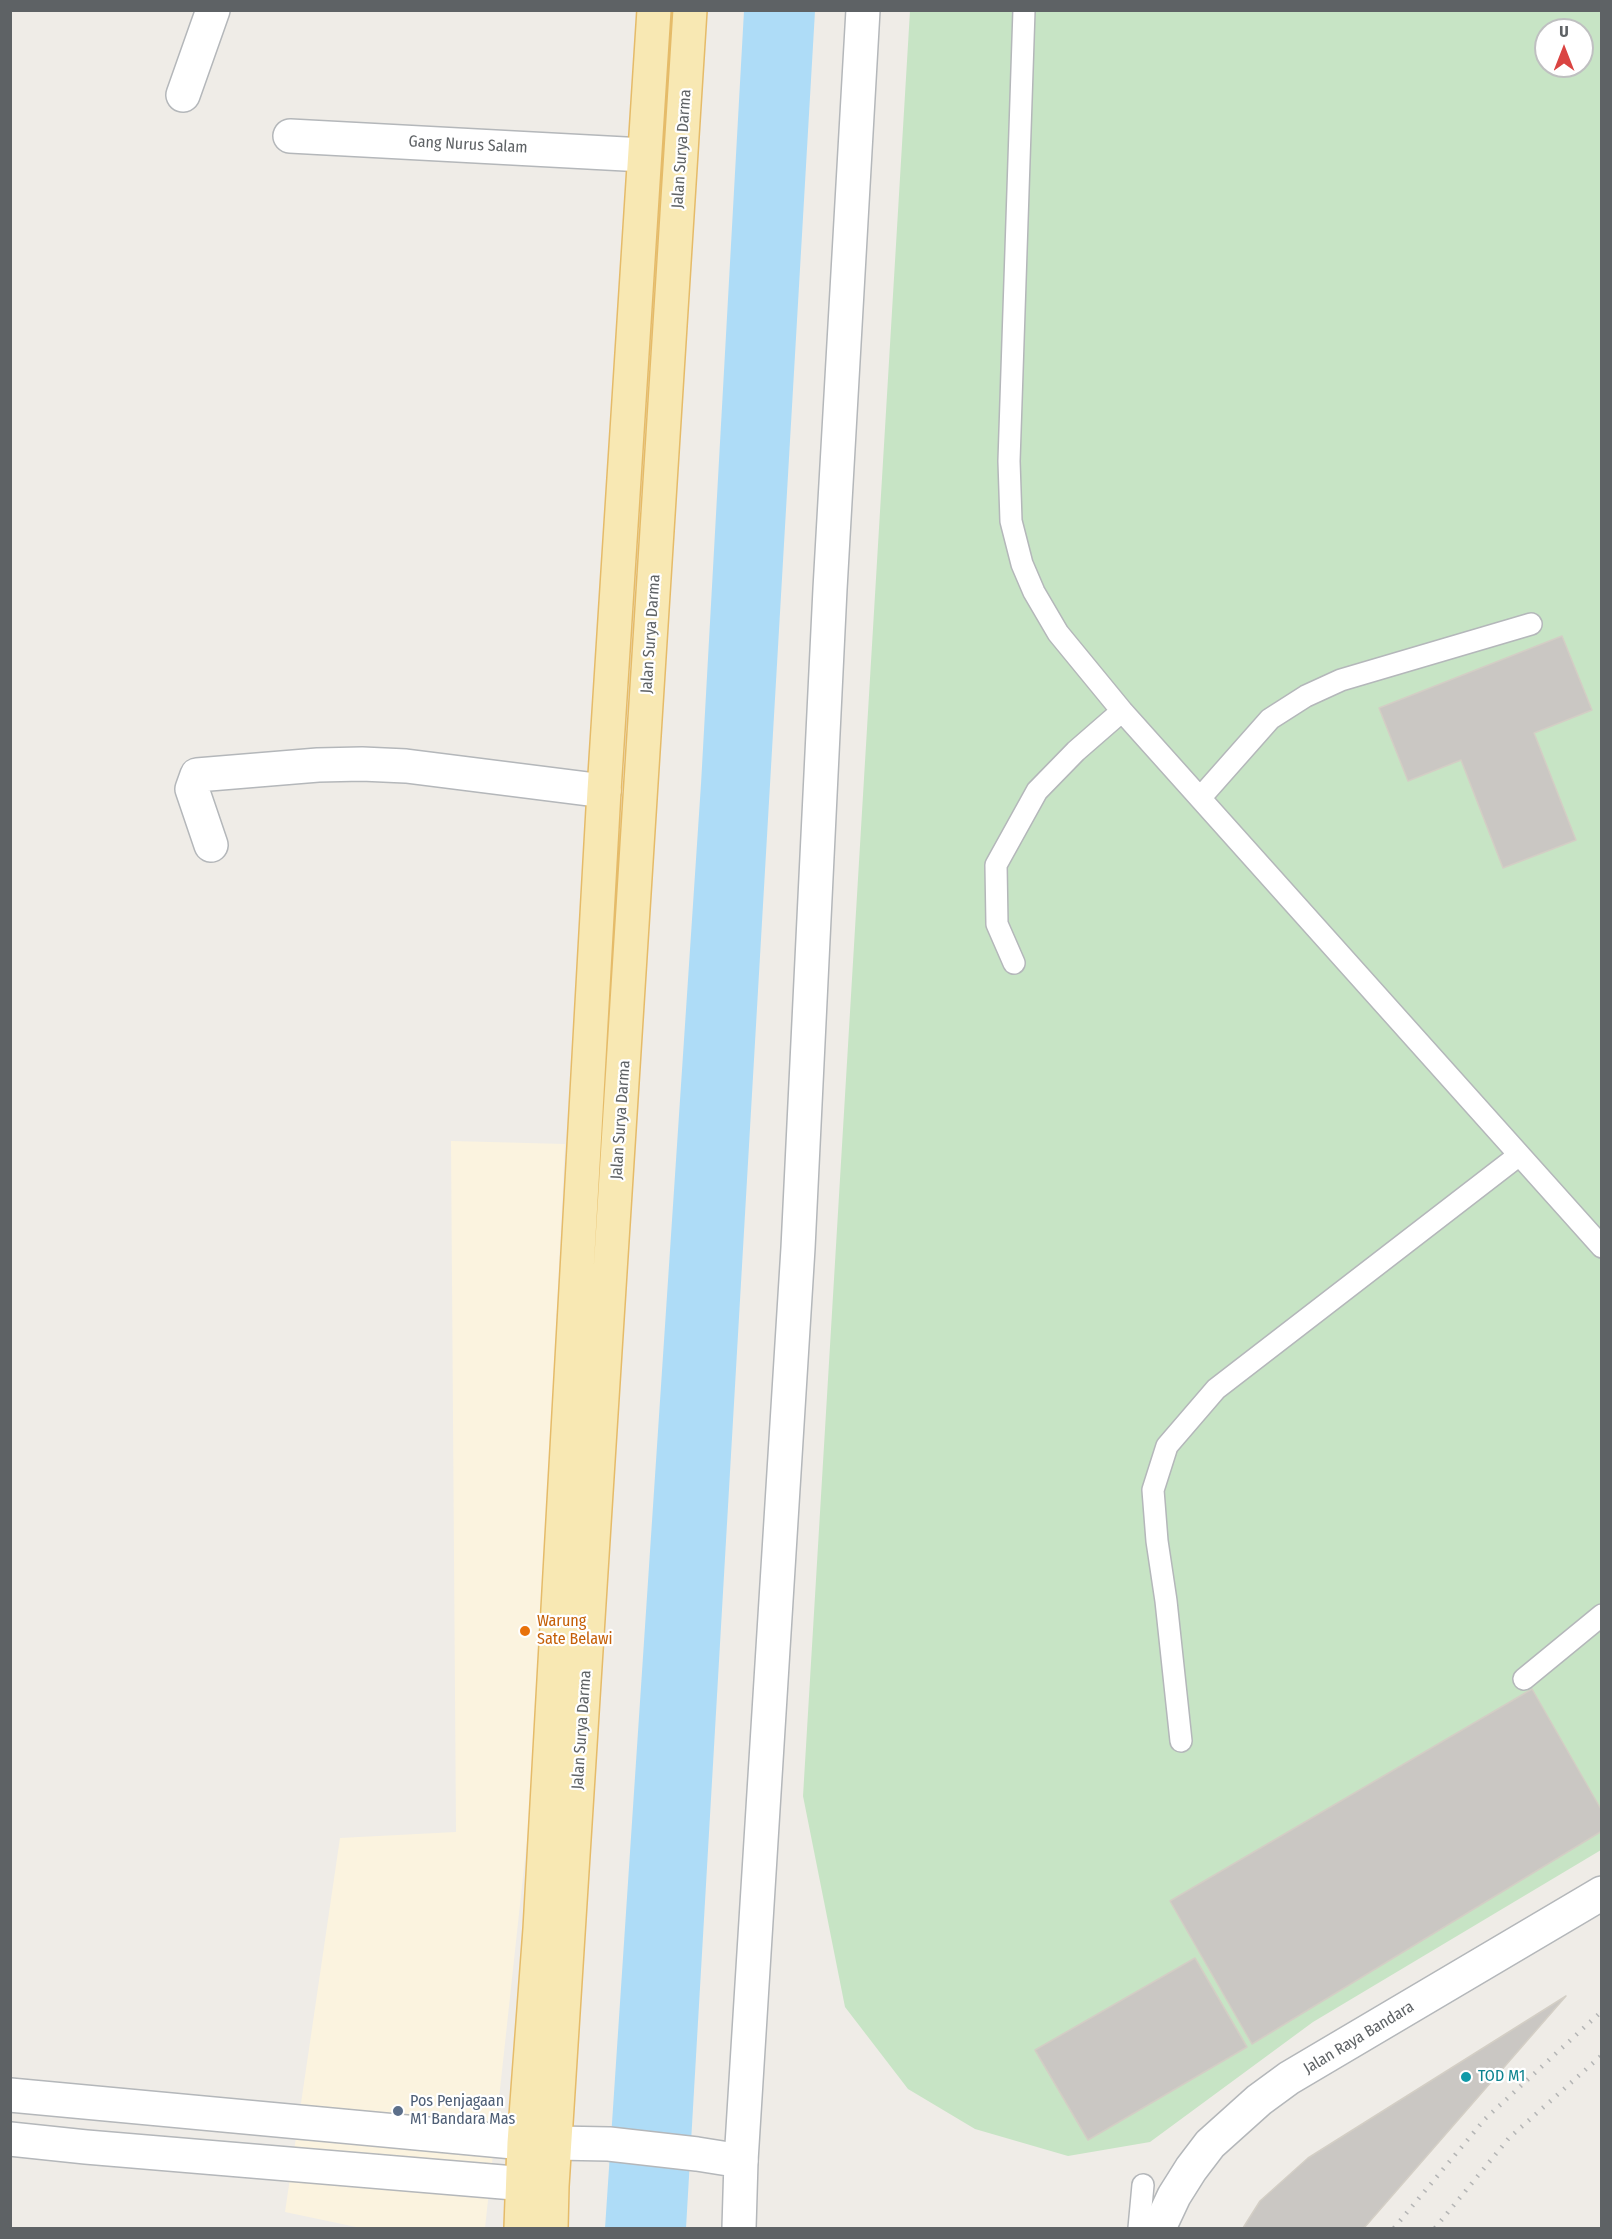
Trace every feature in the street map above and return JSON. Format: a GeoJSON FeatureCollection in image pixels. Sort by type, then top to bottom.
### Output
{"type":"FeatureCollection","features":[{"type":"Feature","properties":{"kind":"main road","name":"Jalan Surya Darma"},"geometry":{"type":"LineString","coordinates":[[540,2143],[541,1917],[604,791],[654,10]]}},
{"type":"Feature","properties":{"kind":"main road","name":"Jalan Surya Darma"},"geometry":{"type":"LineString","coordinates":[[521,2229],[538,2184],[690,10]]}},
{"type":"Feature","properties":{"kind":"main road","name":"Jalan Surya Darma"},"geometry":{"type":"LineString","coordinates":[[538,2184],[551,2229]]}},
{"type":"Feature","properties":{"kind":"street"},"geometry":{"type":"LineString","coordinates":[[183,96],[213,10]]}},
{"type":"Feature","properties":{"kind":"street"},"geometry":{"type":"LineString","coordinates":[[739,2229],[741,2161],[798,1248],[829,613],[863,10]]}},
{"type":"Feature","properties":{"kind":"street","name":"Gang Nurus Salam"},"geometry":{"type":"LineString","coordinates":[[291,136],[644,155]]}},
{"type":"Feature","properties":{"kind":"street"},"geometry":{"type":"LineString","coordinates":[[211,846],[192,789],[197,775],[318,765],[362,764],[406,766],[604,791]]}},
{"type":"Feature","properties":{"kind":"street","name":"Jalan Raya Bandara"},"geometry":{"type":"LineString","coordinates":[[1159,2229],[1174,2196],[1204,2152],[1232,2122],[1259,2100],[1289,2079],[1602,1893]]}},
{"type":"Feature","properties":{"kind":"street"},"geometry":{"type":"LineString","coordinates":[[10,2095],[540,2143],[609,2144],[741,2161]]}},
{"type":"Feature","properties":{"kind":"street"},"geometry":{"type":"LineString","coordinates":[[10,2139],[538,2184]]}},
{"type":"Feature","properties":{"kind":"lane"},"geometry":{"type":"LineString","coordinates":[[1024,10],[1009,461],[1011,520],[1022,564],[1046,615],[1122,711],[1201,797],[1518,1156],[1602,1247]]}},
{"type":"Feature","properties":{"kind":"lane"},"geometry":{"type":"LineString","coordinates":[[1201,797],[1270,719],[1306,696],[1341,680],[1531,624]]}},
{"type":"Feature","properties":{"kind":"lane"},"geometry":{"type":"LineString","coordinates":[[1014,963],[996,924],[996,865],[1037,791],[1076,751],[1122,711]]}},
{"type":"Feature","properties":{"kind":"lane"},"geometry":{"type":"LineString","coordinates":[[1181,1741],[1153,1490],[1167,1446],[1216,1389],[1518,1156]]}},
{"type":"Feature","properties":{"kind":"lane"},"geometry":{"type":"LineString","coordinates":[[1524,1679],[1602,1615]]}},
{"type":"Feature","properties":{"kind":"lane"},"geometry":{"type":"LineString","coordinates":[[1139,2229],[1143,2185]]}},
{"type":"Feature","properties":{"kind":"shaded area"},"geometry":{"type":"Polygon","coordinates":[[[451,1141],[565,1144],[534,1775],[485,2228],[361,2228],[285,2212],[340,1838],[456,1832],[451,1141]]]}},
{"type":"Feature","properties":{"kind":"green space"},"geometry":{"type":"Polygon","coordinates":[[[910,11],[1601,11],[1601,1850],[1313,2022],[1150,2142],[1068,2156],[975,2129],[908,2089],[845,2007],[803,1796],[910,11]]]}},
{"type":"Feature","properties":{"kind":"water"},"geometry":{"type":"Polygon","coordinates":[[[744,11],[815,11],[686,2228],[605,2228],[701,784],[744,11]]]}},
{"type":"Feature","properties":{"kind":"building"},"geometry":{"type":"Polygon","coordinates":[[[1562,636],[1592,710],[1534,733],[1576,840],[1503,868],[1461,760],[1408,781],[1379,708],[1562,636]]]}},
{"type":"Feature","properties":{"kind":"building"},"geometry":{"type":"Polygon","coordinates":[[[1532,1689],[1602,1811],[1602,1831],[1252,2044],[1170,1901],[1532,1689]]]}},
{"type":"Feature","properties":{"kind":"building"},"geometry":{"type":"Polygon","coordinates":[[[1195,1958],[1247,2047],[1088,2140],[1035,2050],[1195,1958]]]}},
{"type":"Feature","properties":{"kind":"building","name":"TOD M1"},"geometry":{"type":"Polygon","coordinates":[[[1566,1996],[1364,2228],[1243,2228],[1260,2201],[1308,2158],[1566,1996]]]}},
{"type":"Feature","properties":{"kind":"railway"},"geometry":{"type":"LineString","coordinates":[[1394,2228],[1485,2119],[1602,2011]]}},
{"type":"Feature","properties":{"kind":"railway"},"geometry":{"type":"LineString","coordinates":[[1435,2228],[1509,2138],[1602,2055]]}},
{"type":"Feature","properties":{"kind":"place","name":"Warung Sate Belawi"},"geometry":{"type":"Point","coordinates":[525,1631]}},
{"type":"Feature","properties":{"kind":"place","name":"TOD M1"},"geometry":{"type":"Point","coordinates":[1466,2077]}},
{"type":"Feature","properties":{"kind":"place","name":"Pos Penjagaan M1 Bandara Mas"},"geometry":{"type":"Point","coordinates":[398,2111]}}]}
